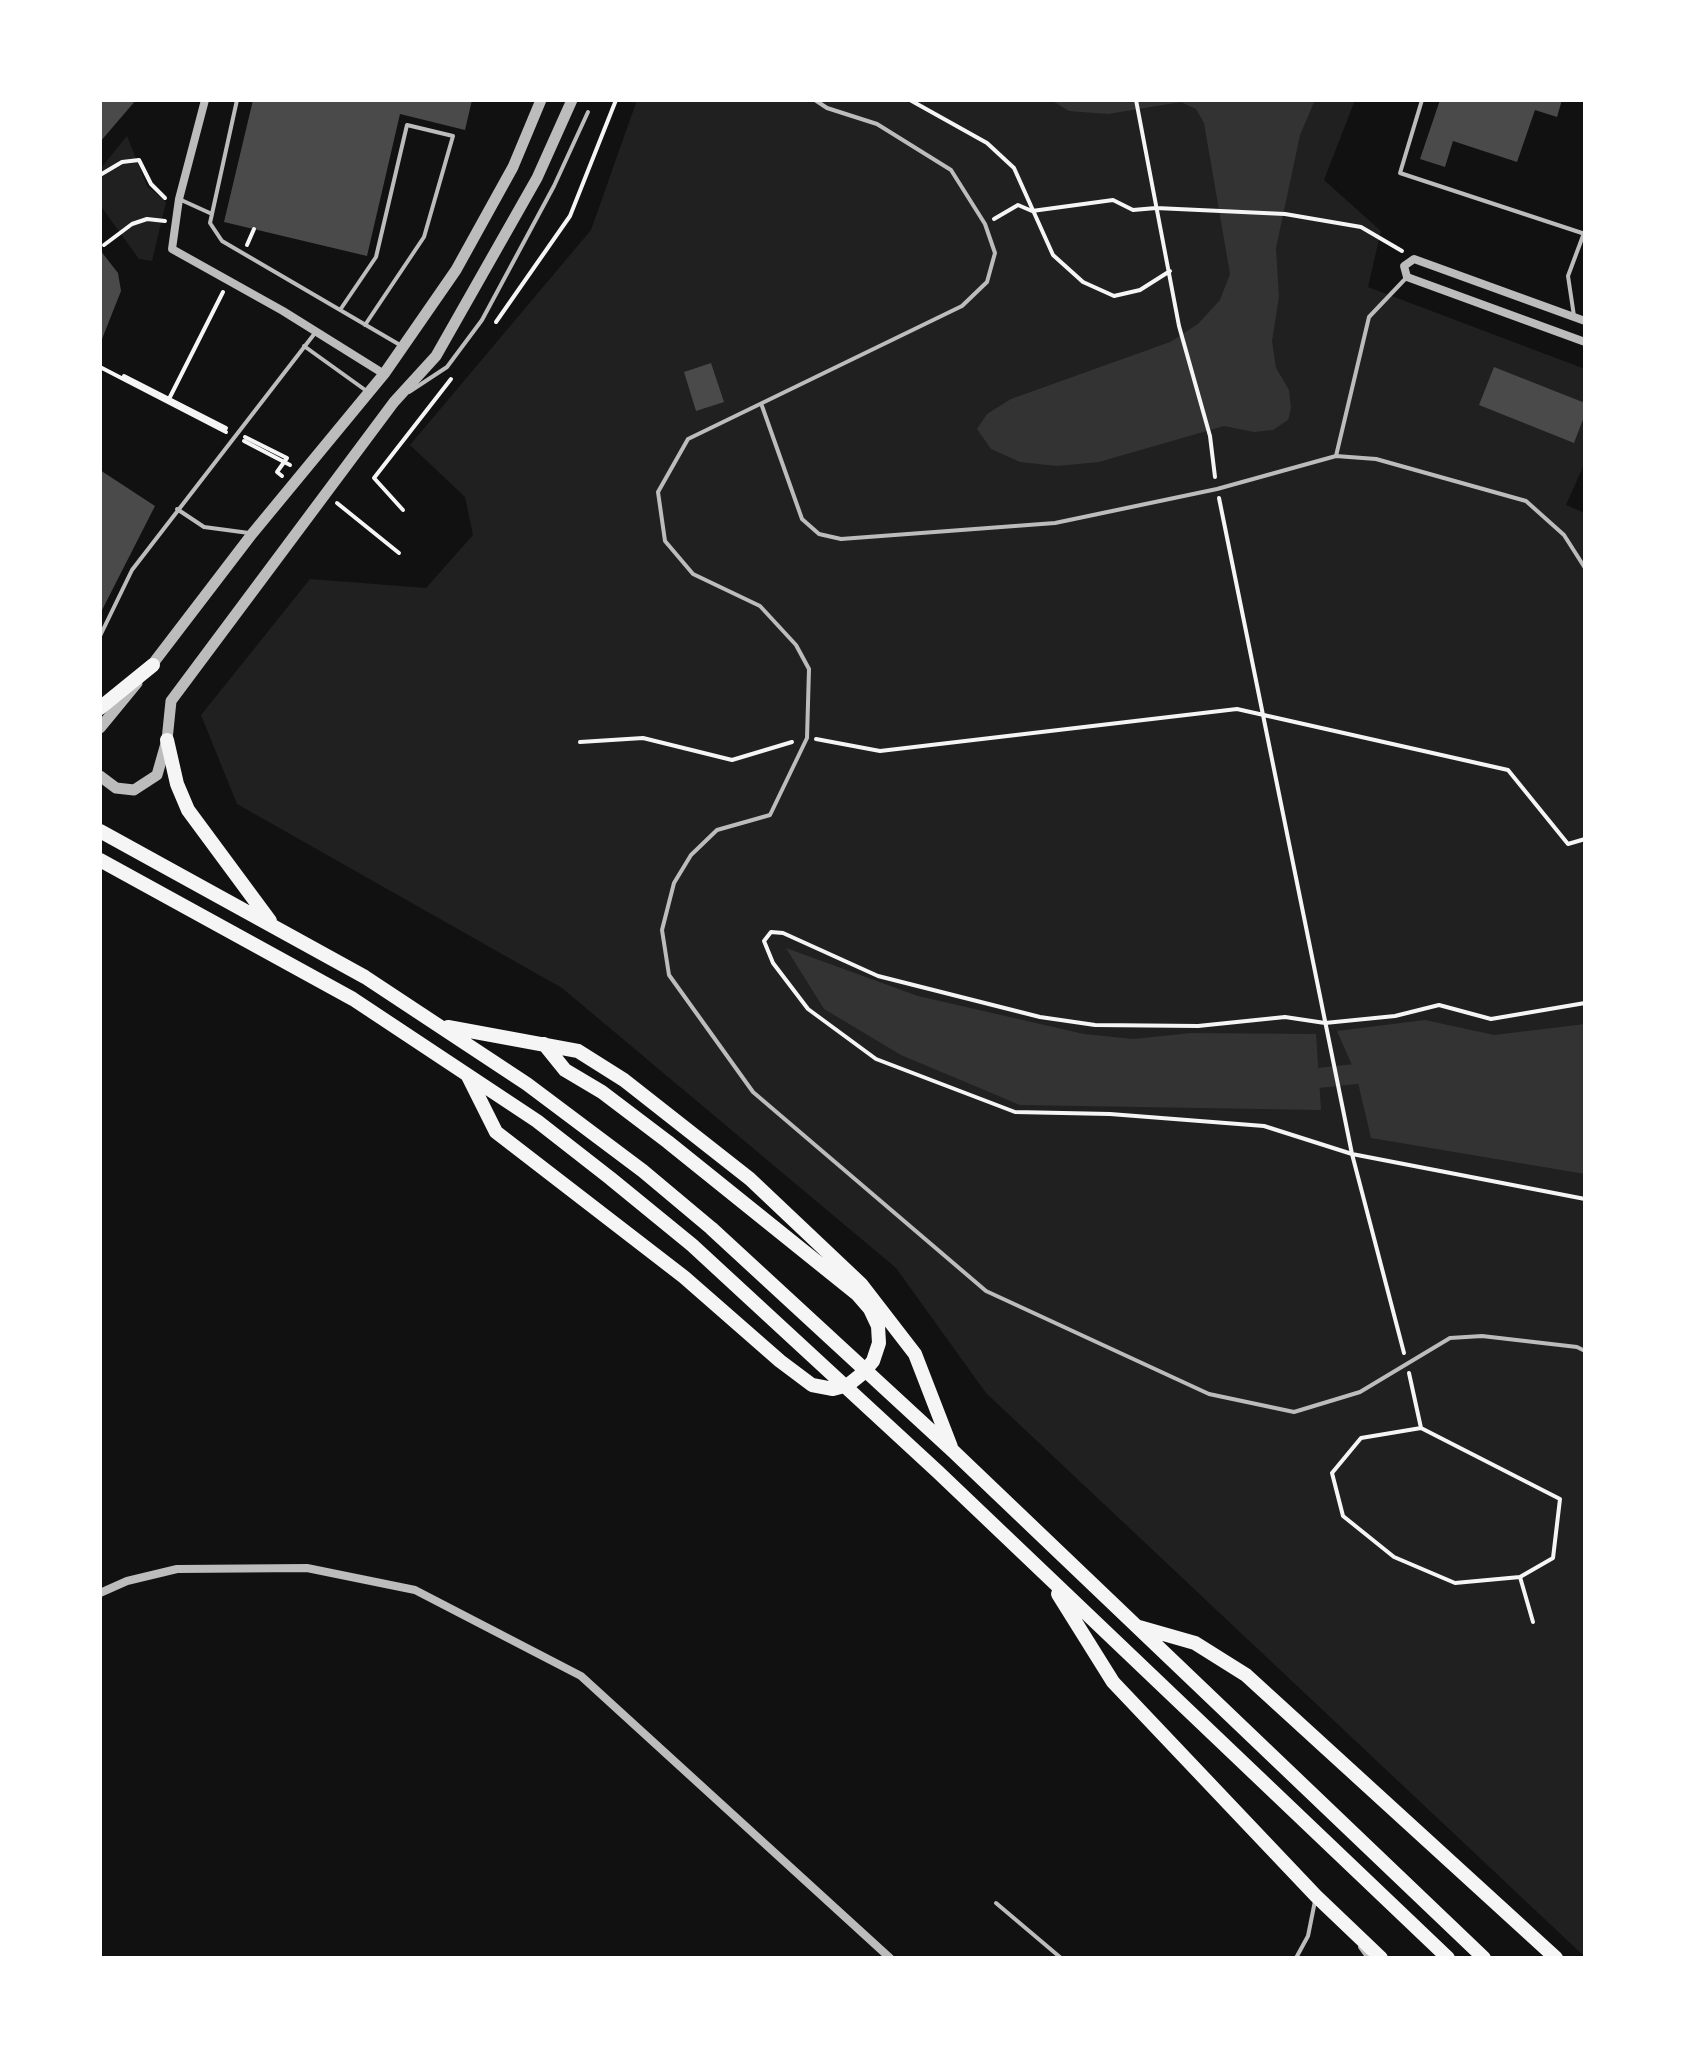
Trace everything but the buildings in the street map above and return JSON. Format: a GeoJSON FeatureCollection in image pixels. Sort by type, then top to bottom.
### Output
{"type":"FeatureCollection","features":[{"type":"Feature","properties":{"kind":"highway"},"geometry":{"type":"LineString","coordinates":[[100,708],[153,665]]}},
{"type":"Feature","properties":{"kind":"highway"},"geometry":{"type":"LineString","coordinates":[[167,740],[177,784],[188,810],[273,924]]}},
{"type":"Feature","properties":{"kind":"highway"},"geometry":{"type":"LineString","coordinates":[[100,831],[273,924],[442,1025],[643,1171],[711,1228],[953,1451],[1484,1958]]}},
{"type":"Feature","properties":{"kind":"highway"},"geometry":{"type":"LineString","coordinates":[[100,860],[353,999],[466,1072],[537,1121],[692,1245],[1448,1958]]}},
{"type":"Feature","properties":{"kind":"highway"},"geometry":{"type":"LineString","coordinates":[[442,1025],[578,1051],[624,1080],[750,1179],[861,1284],[915,1354],[953,1451]]}},
{"type":"Feature","properties":{"kind":"highway"},"geometry":{"type":"LineString","coordinates":[[466,1072],[496,1132],[684,1277],[812,1385],[833,1389],[848,1385],[873,1361],[879,1343],[878,1326],[870,1309],[857,1294],[668,1142],[602,1092],[565,1070],[544,1044]]}},
{"type":"Feature","properties":{"kind":"highway"},"geometry":{"type":"LineString","coordinates":[[1047,1577],[1113,1682],[1316,1896],[1381,1958]]}},
{"type":"Feature","properties":{"kind":"highway"},"geometry":{"type":"LineString","coordinates":[[1135,1625],[1195,1643],[1246,1675],[1556,1958]]}},
{"type":"Feature","properties":{"kind":"street"},"geometry":{"type":"LineString","coordinates":[[205,100],[179,199],[172,249],[316,331],[384,374]]}},
{"type":"Feature","properties":{"kind":"street"},"geometry":{"type":"LineString","coordinates":[[100,728],[403,347],[456,270],[513,167],[541,100]]}},
{"type":"Feature","properties":{"kind":"street"},"geometry":{"type":"LineString","coordinates":[[100,776],[116,788],[134,790],[147,785],[157,775],[167,740],[171,701],[394,402],[436,356],[537,178],[572,100]]}},
{"type":"Feature","properties":{"kind":"street"},"geometry":{"type":"LineString","coordinates":[[1585,321],[1414,259],[1404,266],[1407,277],[1585,342]]}},
{"type":"Feature","properties":{"kind":"street"},"geometry":{"type":"LineString","coordinates":[[100,1593],[127,1581],[192,1568],[307,1568],[415,1590],[581,1676],[890,1958]]}},
{"type":"Feature","properties":{"kind":"lane"},"geometry":{"type":"LineString","coordinates":[[237,100],[210,223],[222,241],[403,347]]}},
{"type":"Feature","properties":{"kind":"lane"},"geometry":{"type":"LineString","coordinates":[[815,100],[827,108],[877,124],[951,170],[985,224],[995,253],[987,282],[962,306],[762,406],[688,439],[658,492],[665,541],[693,574],[760,606],[796,645],[809,669],[807,738],[770,815],[717,830],[691,855],[674,883],[662,930],[669,975],[753,1092],[986,1291],[1209,1394],[1294,1412],[1360,1392],[1450,1338],[1482,1336],[1577,1347],[1585,1351]]}},
{"type":"Feature","properties":{"kind":"lane"},"geometry":{"type":"LineString","coordinates":[[1422,100],[1400,173],[1584,234],[1568,276],[1574,317]]}},
{"type":"Feature","properties":{"kind":"lane"},"geometry":{"type":"LineString","coordinates":[[394,402],[447,367],[482,320],[554,186],[588,112]]}},
{"type":"Feature","properties":{"kind":"lane"},"geometry":{"type":"LineString","coordinates":[[340,310],[376,257],[407,125],[453,136],[424,237],[365,325]]}},
{"type":"Feature","properties":{"kind":"lane"},"geometry":{"type":"LineString","coordinates":[[179,199],[212,214]]}},
{"type":"Feature","properties":{"kind":"lane"},"geometry":{"type":"LineString","coordinates":[[1336,456],[1369,317],[1407,277]]}},
{"type":"Feature","properties":{"kind":"lane"},"geometry":{"type":"LineString","coordinates":[[100,636],[132,570],[316,331]]}},
{"type":"Feature","properties":{"kind":"lane"},"geometry":{"type":"LineString","coordinates":[[304,346],[368,392]]}},
{"type":"Feature","properties":{"kind":"lane"},"geometry":{"type":"LineString","coordinates":[[762,406],[802,519],[819,534],[841,539],[1055,523],[1217,489],[1336,456],[1376,459],[1526,501],[1564,535],[1585,568]]}},
{"type":"Feature","properties":{"kind":"lane"},"geometry":{"type":"LineString","coordinates":[[177,509],[204,527],[252,534]]}},
{"type":"Feature","properties":{"kind":"lane"},"geometry":{"type":"LineString","coordinates":[[1296,1958],[1308,1936],[1316,1896]]}},
{"type":"Feature","properties":{"kind":"lane"},"geometry":{"type":"LineString","coordinates":[[996,1903],[1061,1958]]}},
{"type":"Feature","properties":{"kind":"lane"},"geometry":{"type":"LineString","coordinates":[[1347,1926],[1368,1958]]}},
{"type":"Feature","properties":{"kind":"path"},"geometry":{"type":"LineString","coordinates":[[910,100],[987,143],[1014,168],[1053,255],[1083,282],[1114,296],[1140,290],[1170,271]]}},
{"type":"Feature","properties":{"kind":"path"},"geometry":{"type":"LineString","coordinates":[[1136,100],[1179,326],[1210,436],[1217,489],[1352,1154],[1421,1428]]}},
{"type":"Feature","properties":{"kind":"path"},"geometry":{"type":"LineString","coordinates":[[100,175],[122,162],[139,160],[151,184],[168,201]]}},
{"type":"Feature","properties":{"kind":"path"},"geometry":{"type":"LineString","coordinates":[[985,224],[1018,205],[1032,211],[1113,200],[1133,210],[1156,208],[1285,214],[1361,227],[1414,259]]}},
{"type":"Feature","properties":{"kind":"path"},"geometry":{"type":"LineString","coordinates":[[104,245],[132,224],[147,219],[165,221],[167,211]]}},
{"type":"Feature","properties":{"kind":"path"},"geometry":{"type":"LineString","coordinates":[[241,256],[254,229]]}},
{"type":"Feature","properties":{"kind":"path"},"geometry":{"type":"LineString","coordinates":[[168,402],[228,283]]}},
{"type":"Feature","properties":{"kind":"path"},"geometry":{"type":"LineString","coordinates":[[100,366],[285,462],[297,472]]}},
{"type":"Feature","properties":{"kind":"path"},"geometry":{"type":"LineString","coordinates":[[100,366],[287,458],[277,472]]}},
{"type":"Feature","properties":{"kind":"path"},"geometry":{"type":"LineString","coordinates":[[333,501],[399,553]]}},
{"type":"Feature","properties":{"kind":"path"},"geometry":{"type":"LineString","coordinates":[[580,742],[643,738],[732,760],[807,738],[880,751],[1237,709],[1508,770],[1568,844],[1585,839]]}},
{"type":"Feature","properties":{"kind":"path"},"geometry":{"type":"LineString","coordinates":[[1585,1003],[1491,1019],[1439,1005],[1395,1016],[1325,1023],[1285,1017],[1198,1026],[1095,1025],[1040,1017],[878,976],[783,933],[771,932],[764,941],[773,963],[808,1009],[876,1059],[1015,1112],[1110,1114],[1264,1126],[1352,1154],[1585,1199]]}},
{"type":"Feature","properties":{"kind":"path"},"geometry":{"type":"LineString","coordinates":[[1421,1428],[1560,1499],[1553,1558],[1520,1577],[1455,1583],[1394,1557],[1343,1516],[1332,1473],[1361,1438],[1421,1428]]}},
{"type":"Feature","properties":{"kind":"path"},"geometry":{"type":"LineString","coordinates":[[1520,1577],[1533,1622]]}},
{"type":"Feature","properties":{"kind":"shaded area"},"geometry":{"type":"Polygon","coordinates":[[[637,100],[1355,100],[1324,180],[1381,231],[1368,287],[1585,369],[1585,462],[1566,505],[1585,513],[1585,1957],[986,1393],[896,1268],[562,988],[237,804],[201,715],[310,579],[426,588],[473,535],[465,497],[410,445],[591,230],[637,100]]]}},
{"type":"Feature","properties":{"kind":"shaded area"},"geometry":{"type":"Polygon","coordinates":[[[1051,100],[1315,100],[1300,135],[1276,248],[1279,297],[1272,341],[1276,368],[1289,390],[1291,408],[1288,420],[1273,430],[1254,432],[1224,426],[1099,462],[1057,466],[1020,462],[991,449],[977,429],[987,414],[1011,399],[1170,342],[1198,324],[1220,300],[1230,274],[1204,123],[1196,109],[1181,102],[1108,114],[1069,111],[1051,100]]]}},
{"type":"Feature","properties":{"kind":"shaded area"},"geometry":{"type":"Polygon","coordinates":[[[127,136],[147,186],[166,202],[152,261],[139,259],[100,205],[100,169],[127,136]]]}},
{"type":"Feature","properties":{"kind":"shaded area"},"geometry":{"type":"Polygon","coordinates":[[[786,948],[918,996],[1084,1034],[1133,1039],[1191,1033],[1316,1034],[1321,1110],[1020,1105],[901,1055],[824,1009],[786,948]]]}},
{"type":"Feature","properties":{"kind":"shaded area"},"geometry":{"type":"Polygon","coordinates":[[[1425,1020],[1494,1035],[1585,1024],[1585,1174],[1371,1138],[1356,1074],[1337,1031],[1425,1020]]]}},
{"type":"Feature","properties":{"kind":"waterway"},"geometry":{"type":"LineString","coordinates":[[1318,1078],[1356,1074]]}}]}
